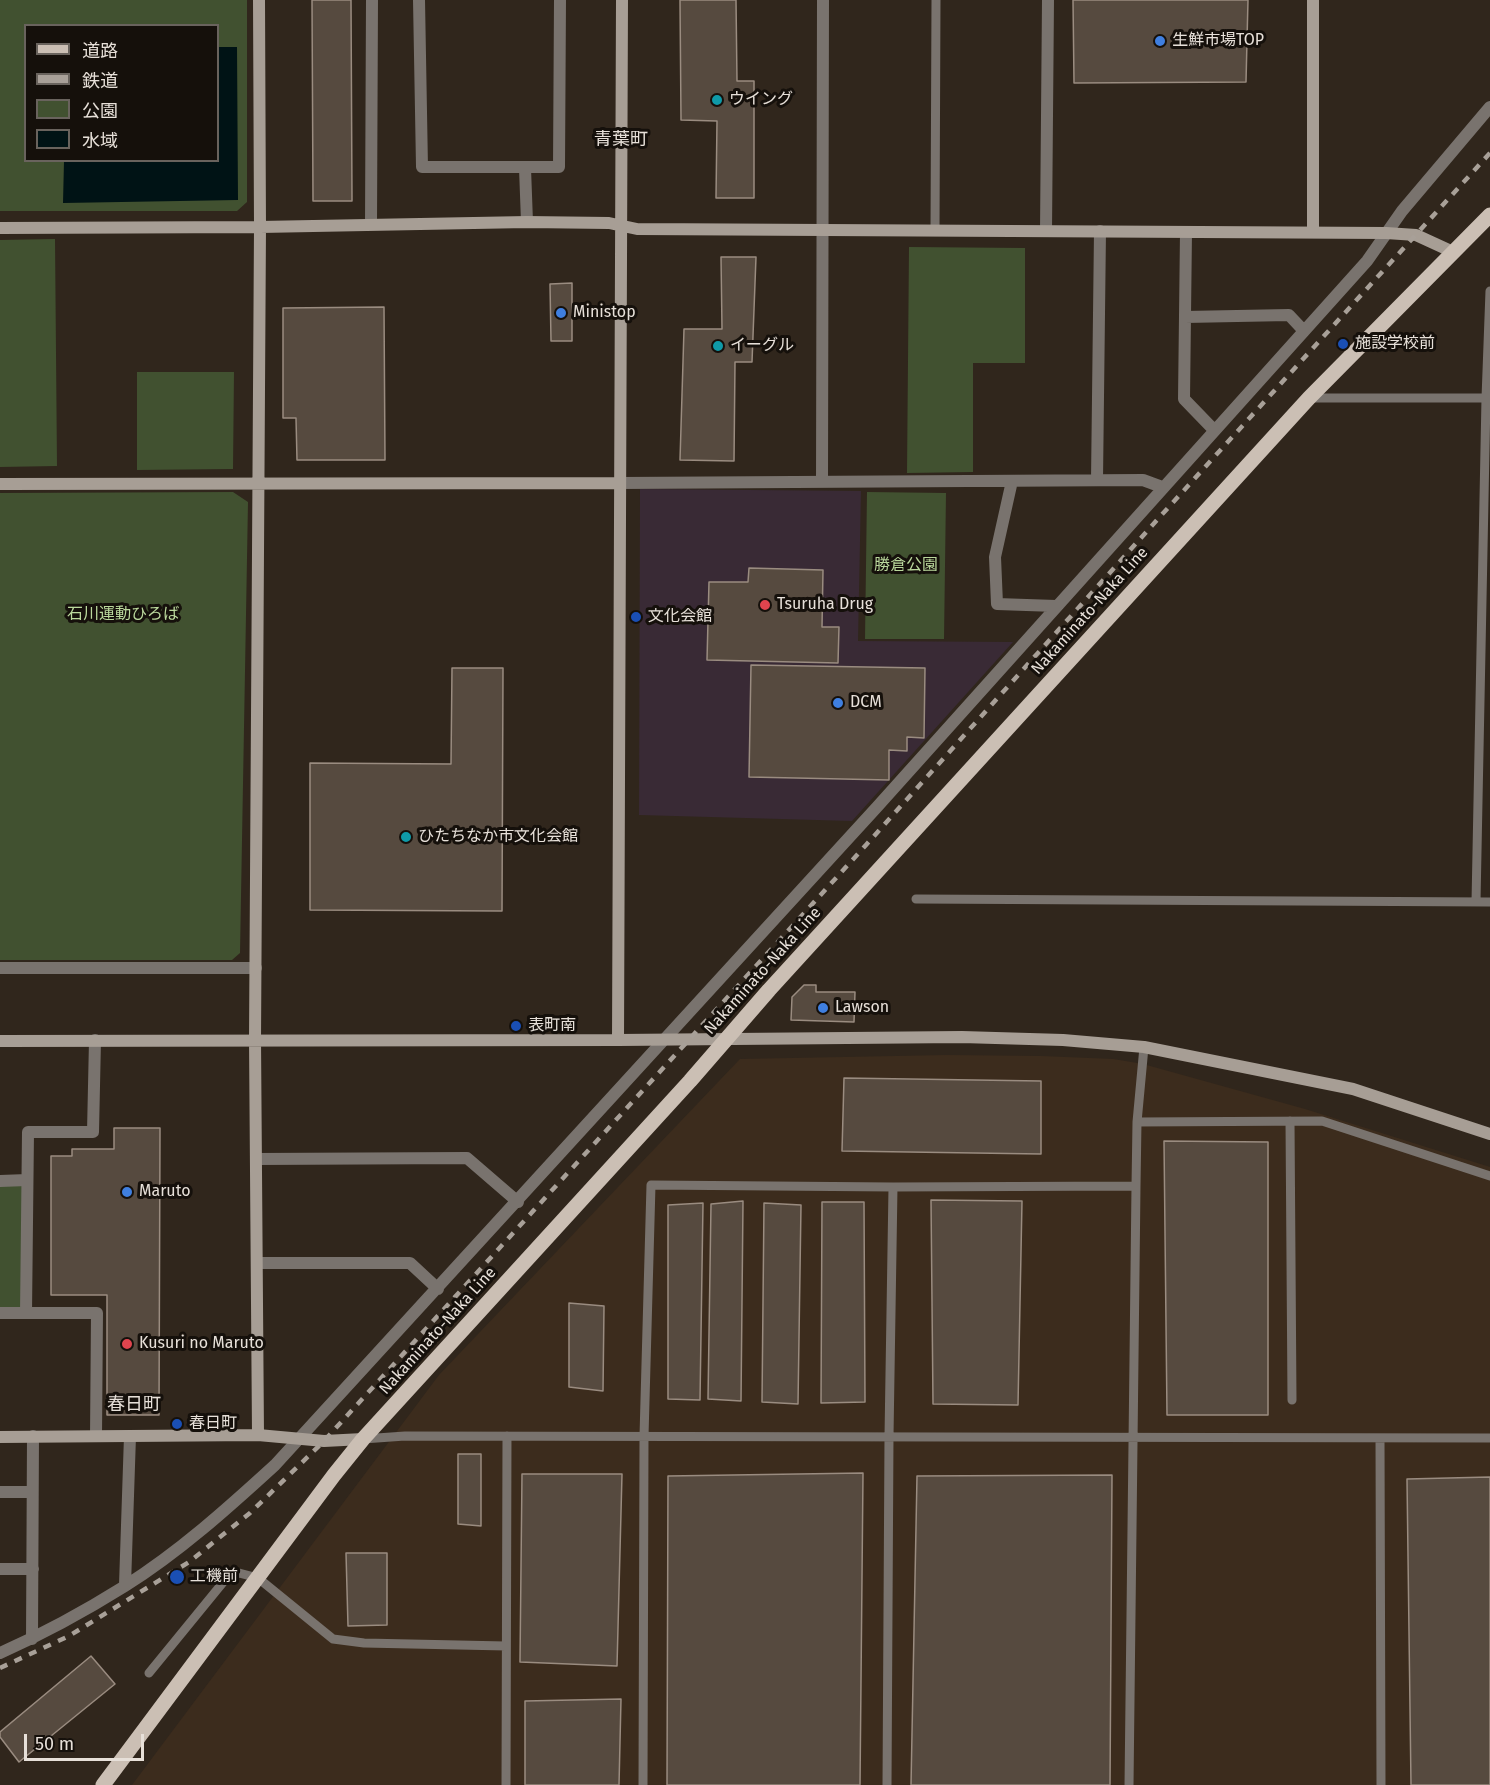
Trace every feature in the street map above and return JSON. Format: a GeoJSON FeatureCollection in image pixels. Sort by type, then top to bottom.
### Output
{"type":"FeatureCollection","features":[{"type":"Feature","properties":{"kind":"main road","name":"Nakaminato-Naka Line"},"geometry":{"type":"LineString","coordinates":[[103,1785],[334,1475],[363,1440],[966,772],[1309,398],[1490,214]]}},
{"type":"Feature","properties":{"kind":"street"},"geometry":{"type":"LineString","coordinates":[[258,1435],[255,1039],[260,227],[259,0]]}},
{"type":"Feature","properties":{"kind":"street"},"geometry":{"type":"LineString","coordinates":[[371,224],[372,0]]}},
{"type":"Feature","properties":{"kind":"street"},"geometry":{"type":"LineString","coordinates":[[419,0],[422,167],[525,168],[559,167],[560,0]]}},
{"type":"Feature","properties":{"kind":"street"},"geometry":{"type":"LineString","coordinates":[[618,1040],[622,0]]}},
{"type":"Feature","properties":{"kind":"street"},"geometry":{"type":"LineString","coordinates":[[822,481],[823,0]]}},
{"type":"Feature","properties":{"kind":"street"},"geometry":{"type":"LineString","coordinates":[[1046,231],[1048,0]]}},
{"type":"Feature","properties":{"kind":"street"},"geometry":{"type":"LineString","coordinates":[[1313,0],[1313,232]]}},
{"type":"Feature","properties":{"kind":"street"},"geometry":{"type":"LineString","coordinates":[[0,1653],[32,1639],[125,1586],[166,1557],[256,1482],[302,1438],[518,1202],[663,1039],[877,807],[1367,261],[1402,211],[1490,107]]}},
{"type":"Feature","properties":{"kind":"street"},"geometry":{"type":"LineString","coordinates":[[525,168],[527,222]]}},
{"type":"Feature","properties":{"kind":"street"},"geometry":{"type":"LineString","coordinates":[[0,228],[260,227],[527,222],[620,224],[637,229],[1386,233],[1416,235],[1453,252]]}},
{"type":"Feature","properties":{"kind":"street"},"geometry":{"type":"LineString","coordinates":[[1097,480],[1100,231]]}},
{"type":"Feature","properties":{"kind":"street"},"geometry":{"type":"LineString","coordinates":[[1186,232],[1184,399],[1214,430]]}},
{"type":"Feature","properties":{"kind":"street"},"geometry":{"type":"LineString","coordinates":[[1185,317],[1289,315],[1304,331]]}},
{"type":"Feature","properties":{"kind":"street"},"geometry":{"type":"LineString","coordinates":[[0,484],[1143,480],[1162,487]]}},
{"type":"Feature","properties":{"kind":"street"},"geometry":{"type":"LineString","coordinates":[[1012,481],[995,557],[997,604],[1056,606]]}},
{"type":"Feature","properties":{"kind":"street"},"geometry":{"type":"LineString","coordinates":[[0,968],[256,968]]}},
{"type":"Feature","properties":{"kind":"street"},"geometry":{"type":"LineString","coordinates":[[0,1041],[962,1037],[1062,1040],[1144,1047],[1353,1089],[1490,1134]]}},
{"type":"Feature","properties":{"kind":"street"},"geometry":{"type":"LineString","coordinates":[[26,1313],[28,1132],[93,1132],[95,1040]]}},
{"type":"Feature","properties":{"kind":"street"},"geometry":{"type":"LineString","coordinates":[[256,1159],[467,1158],[518,1202]]}},
{"type":"Feature","properties":{"kind":"street"},"geometry":{"type":"LineString","coordinates":[[0,1180],[27,1180]]}},
{"type":"Feature","properties":{"kind":"street"},"geometry":{"type":"LineString","coordinates":[[257,1263],[410,1263],[438,1289]]}},
{"type":"Feature","properties":{"kind":"street"},"geometry":{"type":"LineString","coordinates":[[0,1312],[96,1313],[96,1436]]}},
{"type":"Feature","properties":{"kind":"street"},"geometry":{"type":"LineString","coordinates":[[0,1437],[258,1435],[324,1441],[363,1440]]}},
{"type":"Feature","properties":{"kind":"street"},"geometry":{"type":"LineString","coordinates":[[32,1639],[33,1436]]}},
{"type":"Feature","properties":{"kind":"street"},"geometry":{"type":"LineString","coordinates":[[125,1586],[130,1436]]}},
{"type":"Feature","properties":{"kind":"street"},"geometry":{"type":"LineString","coordinates":[[0,1492],[32,1492]]}},
{"type":"Feature","properties":{"kind":"street"},"geometry":{"type":"LineString","coordinates":[[0,1569],[33,1569]]}},
{"type":"Feature","properties":{"kind":"lane"},"geometry":{"type":"LineString","coordinates":[[935,230],[936,0]]}},
{"type":"Feature","properties":{"kind":"lane"},"geometry":{"type":"LineString","coordinates":[[1476,902],[1490,291]]}},
{"type":"Feature","properties":{"kind":"lane"},"geometry":{"type":"LineString","coordinates":[[1309,398],[1488,398]]}},
{"type":"Feature","properties":{"kind":"lane"},"geometry":{"type":"LineString","coordinates":[[916,899],[1490,902]]}},
{"type":"Feature","properties":{"kind":"lane"},"geometry":{"type":"LineString","coordinates":[[1129,1785],[1137,1122],[1144,1047]]}},
{"type":"Feature","properties":{"kind":"lane"},"geometry":{"type":"LineString","coordinates":[[1290,1121],[1292,1400]]}},
{"type":"Feature","properties":{"kind":"lane"},"geometry":{"type":"LineString","coordinates":[[1137,1122],[1322,1121],[1490,1176]]}},
{"type":"Feature","properties":{"kind":"lane"},"geometry":{"type":"LineString","coordinates":[[643,1785],[644,1436],[651,1185],[1136,1186]]}},
{"type":"Feature","properties":{"kind":"lane"},"geometry":{"type":"LineString","coordinates":[[887,1785],[888,1436],[893,1187]]}},
{"type":"Feature","properties":{"kind":"lane"},"geometry":{"type":"LineString","coordinates":[[363,1440],[392,1436],[1490,1438]]}},
{"type":"Feature","properties":{"kind":"lane"},"geometry":{"type":"LineString","coordinates":[[506,1785],[507,1436]]}},
{"type":"Feature","properties":{"kind":"lane"},"geometry":{"type":"LineString","coordinates":[[1380,1438],[1381,1785]]}},
{"type":"Feature","properties":{"kind":"lane"},"geometry":{"type":"LineString","coordinates":[[149,1673],[225,1580],[239,1573],[258,1578],[333,1639],[364,1643],[506,1646]]}},
{"type":"Feature","properties":{"kind":"shaded area"},"geometry":{"type":"Polygon","coordinates":[[[640,489],[861,491],[858,641],[1013,642],[852,821],[639,815],[640,489]]]}},
{"type":"Feature","properties":{"kind":"shaded area"},"geometry":{"type":"Polygon","coordinates":[[[947,1055],[1113,1059],[1143,1064],[1305,1109],[1490,1167],[1490,1785],[132,1785],[439,1375],[740,1059],[947,1055]]]}},
{"type":"Feature","properties":{"kind":"green space"},"geometry":{"type":"Polygon","coordinates":[[[0,0],[247,0],[247,202],[237,211],[0,211],[0,0]]]}},
{"type":"Feature","properties":{"kind":"green space"},"geometry":{"type":"Polygon","coordinates":[[[55,239],[57,466],[0,467],[0,240],[55,239]]]}},
{"type":"Feature","properties":{"kind":"green space"},"geometry":{"type":"Polygon","coordinates":[[[909,247],[1025,248],[1025,363],[973,363],[973,472],[907,473],[909,247]]]}},
{"type":"Feature","properties":{"kind":"green space"},"geometry":{"type":"Polygon","coordinates":[[[137,372],[234,372],[233,469],[137,470],[137,372]]]}},
{"type":"Feature","properties":{"kind":"green space","name":"石川運動ひろば"},"geometry":{"type":"Polygon","coordinates":[[[233,492],[248,502],[240,953],[232,960],[0,960],[0,493],[233,492]]]}},
{"type":"Feature","properties":{"kind":"green space","name":"勝倉公園"},"geometry":{"type":"Polygon","coordinates":[[[867,492],[946,493],[944,639],[865,639],[867,492]]]}},
{"type":"Feature","properties":{"kind":"green space"},"geometry":{"type":"Polygon","coordinates":[[[27,1180],[26,1313],[0,1313],[0,1181],[27,1180]]]}},
{"type":"Feature","properties":{"kind":"water"},"geometry":{"type":"Polygon","coordinates":[[[219,47],[237,47],[238,200],[63,203],[64,162],[219,162],[219,47]]]}},
{"type":"Feature","properties":{"kind":"building"},"geometry":{"type":"Polygon","coordinates":[[[312,0],[351,0],[352,201],[313,201],[312,0]]]}},
{"type":"Feature","properties":{"kind":"building","name":"ウイング"},"geometry":{"type":"Polygon","coordinates":[[[680,0],[736,0],[737,81],[754,81],[754,198],[716,198],[717,121],[681,120],[680,0]]]}},
{"type":"Feature","properties":{"kind":"building","name":"生鮮市場TOP"},"geometry":{"type":"Polygon","coordinates":[[[1073,0],[1248,0],[1246,82],[1074,83],[1073,0]]]}},
{"type":"Feature","properties":{"kind":"building","name":"イーグル"},"geometry":{"type":"Polygon","coordinates":[[[721,257],[756,257],[752,362],[735,362],[734,461],[680,460],[684,329],[722,329],[721,257]]]}},
{"type":"Feature","properties":{"kind":"building","name":"Ministop"},"geometry":{"type":"Polygon","coordinates":[[[572,283],[572,341],[551,341],[550,284],[572,283]]]}},
{"type":"Feature","properties":{"kind":"building"},"geometry":{"type":"Polygon","coordinates":[[[384,307],[385,460],[297,460],[296,418],[283,418],[283,308],[384,307]]]}},
{"type":"Feature","properties":{"kind":"building","name":"Tsuruha Drug"},"geometry":{"type":"Polygon","coordinates":[[[749,568],[823,570],[822,627],[839,627],[838,663],[707,660],[709,582],[748,582],[749,568]]]}},
{"type":"Feature","properties":{"kind":"building","name":"DCM"},"geometry":{"type":"Polygon","coordinates":[[[751,665],[925,668],[924,738],[907,737],[907,751],[889,750],[889,780],[749,777],[751,665]]]}},
{"type":"Feature","properties":{"kind":"building","name":"ひたちなか市文化会館"},"geometry":{"type":"Polygon","coordinates":[[[452,668],[503,668],[502,911],[310,910],[310,763],[451,764],[452,668]]]}},
{"type":"Feature","properties":{"kind":"building","name":"Lawson"},"geometry":{"type":"Polygon","coordinates":[[[804,985],[816,985],[816,992],[855,992],[854,1022],[791,1020],[792,997],[804,985]]]}},
{"type":"Feature","properties":{"kind":"building"},"geometry":{"type":"Polygon","coordinates":[[[844,1078],[1041,1081],[1041,1154],[842,1151],[844,1078]]]}},
{"type":"Feature","properties":{"kind":"building"},"geometry":{"type":"Polygon","coordinates":[[[114,1128],[160,1128],[159,1415],[107,1415],[107,1295],[51,1295],[51,1156],[72,1156],[72,1149],[114,1149],[114,1128]]]}},
{"type":"Feature","properties":{"kind":"building"},"geometry":{"type":"Polygon","coordinates":[[[1164,1141],[1268,1142],[1268,1415],[1167,1415],[1164,1141]]]}},
{"type":"Feature","properties":{"kind":"building"},"geometry":{"type":"Polygon","coordinates":[[[931,1200],[1022,1201],[1018,1405],[933,1404],[931,1200]]]}},
{"type":"Feature","properties":{"kind":"building"},"geometry":{"type":"Polygon","coordinates":[[[743,1201],[741,1401],[708,1399],[711,1204],[743,1201]]]}},
{"type":"Feature","properties":{"kind":"building"},"geometry":{"type":"Polygon","coordinates":[[[822,1202],[864,1202],[865,1402],[821,1403],[822,1202]]]}},
{"type":"Feature","properties":{"kind":"building"},"geometry":{"type":"Polygon","coordinates":[[[703,1203],[700,1400],[668,1399],[668,1205],[703,1203]]]}},
{"type":"Feature","properties":{"kind":"building"},"geometry":{"type":"Polygon","coordinates":[[[764,1203],[801,1205],[798,1404],[762,1402],[764,1203]]]}},
{"type":"Feature","properties":{"kind":"building"},"geometry":{"type":"Polygon","coordinates":[[[569,1303],[604,1306],[603,1391],[569,1387],[569,1303]]]}},
{"type":"Feature","properties":{"kind":"building"},"geometry":{"type":"Polygon","coordinates":[[[458,1454],[481,1454],[481,1526],[458,1524],[458,1454]]]}},
{"type":"Feature","properties":{"kind":"building"},"geometry":{"type":"Polygon","coordinates":[[[863,1473],[860,1785],[667,1785],[668,1476],[863,1473]]]}},
{"type":"Feature","properties":{"kind":"building"},"geometry":{"type":"Polygon","coordinates":[[[522,1474],[622,1474],[617,1666],[520,1662],[522,1474]]]}},
{"type":"Feature","properties":{"kind":"building"},"geometry":{"type":"Polygon","coordinates":[[[1112,1475],[1110,1785],[911,1785],[917,1476],[1112,1475]]]}},
{"type":"Feature","properties":{"kind":"building"},"geometry":{"type":"Polygon","coordinates":[[[1490,1477],[1490,1785],[1411,1785],[1407,1479],[1490,1477]]]}},
{"type":"Feature","properties":{"kind":"building"},"geometry":{"type":"Polygon","coordinates":[[[346,1553],[387,1553],[387,1625],[348,1626],[346,1553]]]}},
{"type":"Feature","properties":{"kind":"building"},"geometry":{"type":"Polygon","coordinates":[[[91,1656],[115,1684],[19,1762],[0,1737],[0,1732],[91,1656]]]}},
{"type":"Feature","properties":{"kind":"building"},"geometry":{"type":"Polygon","coordinates":[[[621,1699],[619,1785],[525,1785],[525,1701],[621,1699]]]}},
{"type":"Feature","properties":{"kind":"railway"},"geometry":{"type":"LineString","coordinates":[[0,1668],[69,1636],[189,1562],[250,1513],[324,1441],[866,845],[1490,153]]}},
{"type":"Feature","properties":{"kind":"place","name":"生鮮市場TOP"},"geometry":{"type":"Point","coordinates":[1160,41]}},
{"type":"Feature","properties":{"kind":"place","name":"ウイング"},"geometry":{"type":"Point","coordinates":[717,100]}},
{"type":"Feature","properties":{"kind":"place","name":"Ministop"},"geometry":{"type":"Point","coordinates":[561,313]}},
{"type":"Feature","properties":{"kind":"place","name":"施設学校前"},"geometry":{"type":"Point","coordinates":[1343,344]}},
{"type":"Feature","properties":{"kind":"place","name":"イーグル"},"geometry":{"type":"Point","coordinates":[718,346]}},
{"type":"Feature","properties":{"kind":"place","name":"Tsuruha Drug"},"geometry":{"type":"Point","coordinates":[765,605]}},
{"type":"Feature","properties":{"kind":"place","name":"文化会館"},"geometry":{"type":"Point","coordinates":[636,617]}},
{"type":"Feature","properties":{"kind":"place","name":"DCM"},"geometry":{"type":"Point","coordinates":[838,703]}},
{"type":"Feature","properties":{"kind":"place","name":"ひたちなか市文化会館"},"geometry":{"type":"Point","coordinates":[406,837]}},
{"type":"Feature","properties":{"kind":"place","name":"Lawson"},"geometry":{"type":"Point","coordinates":[823,1008]}},
{"type":"Feature","properties":{"kind":"place","name":"表町南"},"geometry":{"type":"Point","coordinates":[516,1026]}},
{"type":"Feature","properties":{"kind":"place","name":"Maruto"},"geometry":{"type":"Point","coordinates":[127,1192]}},
{"type":"Feature","properties":{"kind":"place","name":"Kusuri no Maruto"},"geometry":{"type":"Point","coordinates":[127,1344]}},
{"type":"Feature","properties":{"kind":"place","name":"春日町"},"geometry":{"type":"Point","coordinates":[177,1424]}},
{"type":"Feature","properties":{"kind":"place","name":"工機前"},"geometry":{"type":"Point","coordinates":[177,1577]}},
{"type":"Feature","properties":{"kind":"district","name":"青葉町"},"geometry":{"type":"Point","coordinates":[621,140]}},
{"type":"Feature","properties":{"kind":"district","name":"春日町"},"geometry":{"type":"Point","coordinates":[134,1405]}}]}
